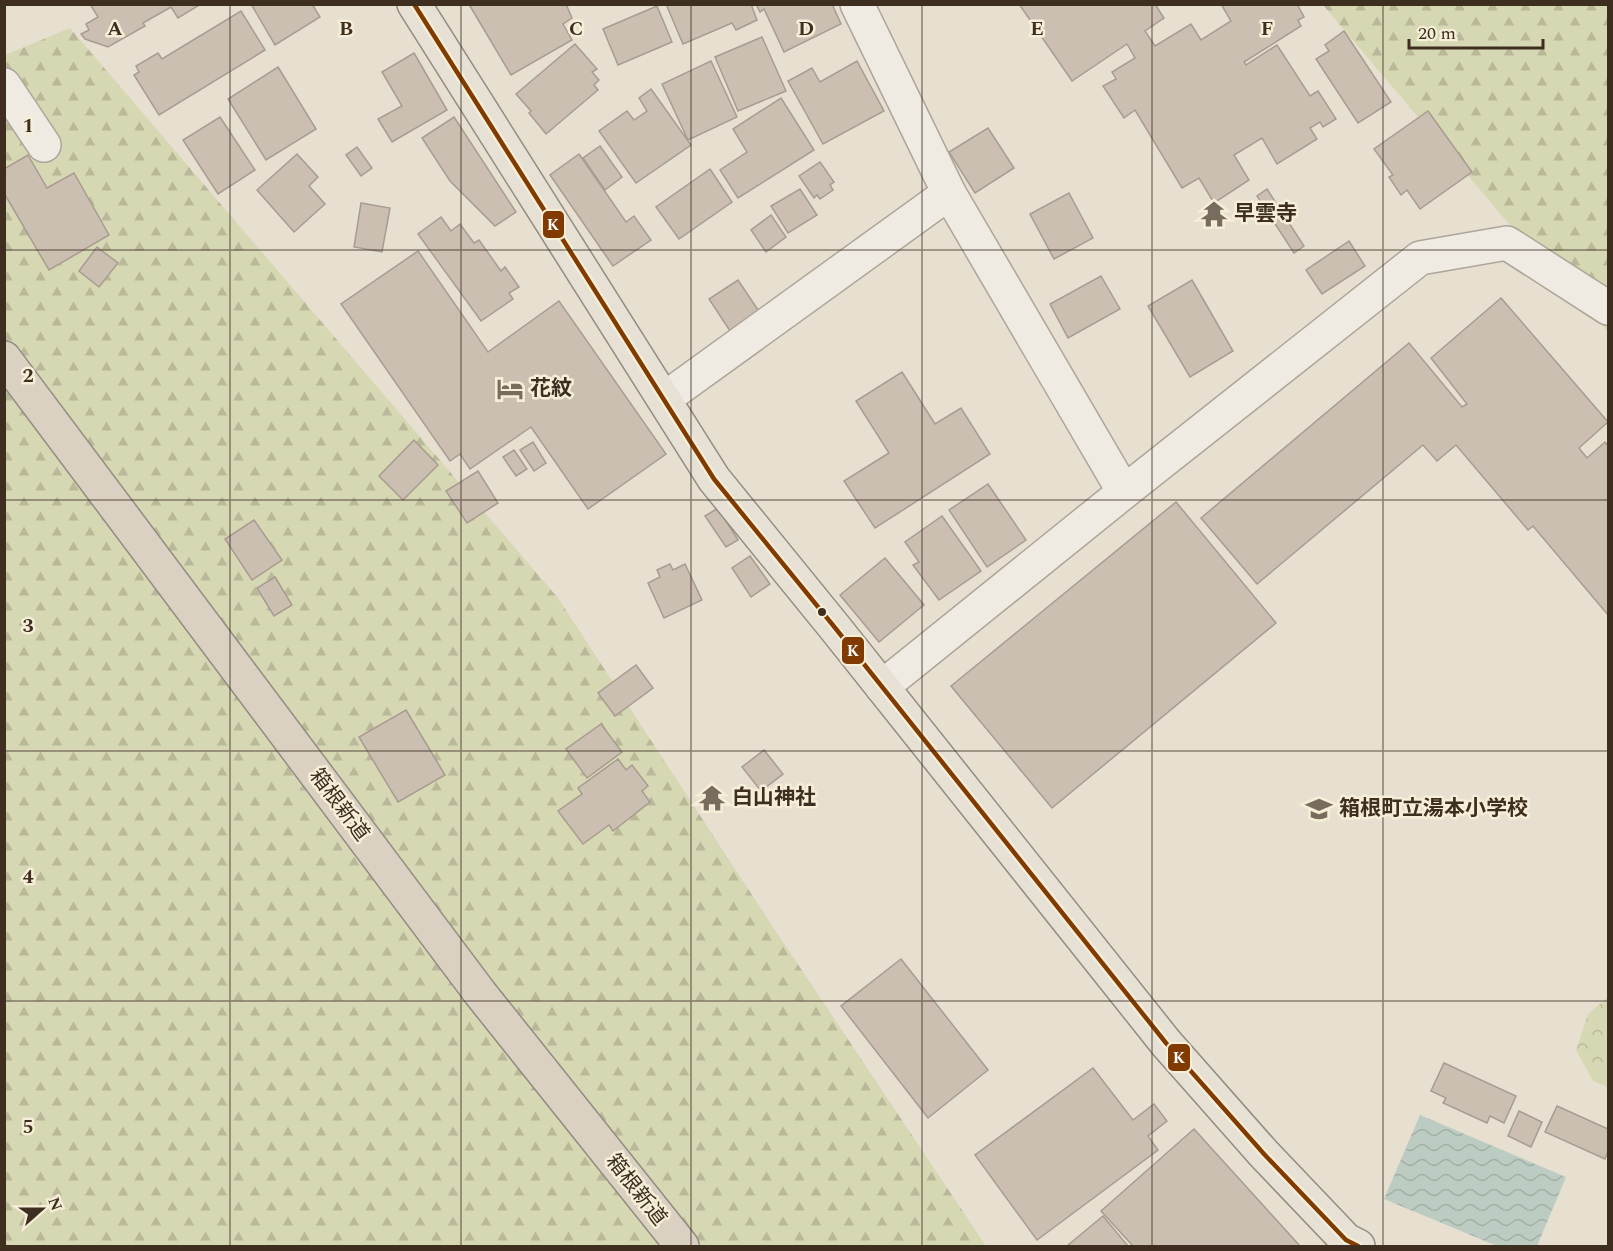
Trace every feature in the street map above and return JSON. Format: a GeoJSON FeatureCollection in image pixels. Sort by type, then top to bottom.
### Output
{"type":"FeatureCollection","features":[{"type":"Feature","properties":{"kind":"highway","name":"箱根新道"},"geometry":{"type":"LineString","coordinates":[[4,358],[480,993],[681,1246]]}},
{"type":"Feature","properties":{"kind":"main road"},"geometry":{"type":"LineString","coordinates":[[414,4],[714,479],[1167,1043],[1347,1244]]}},
{"type":"Feature","properties":{"kind":"street"},"geometry":{"type":"LineString","coordinates":[[857,4],[949,193],[1124,492]]}},
{"type":"Feature","properties":{"kind":"street"},"geometry":{"type":"LineString","coordinates":[[4,85],[44,145]]}},
{"type":"Feature","properties":{"kind":"street"},"geometry":{"type":"LineString","coordinates":[[664,399],[949,193]]}},
{"type":"Feature","properties":{"kind":"street"},"geometry":{"type":"LineString","coordinates":[[882,687],[1420,258],[1507,243],[1608,308]]}},
{"type":"Feature","properties":{"kind":"green space"},"geometry":{"type":"Polygon","coordinates":[[[1323,5],[1608,5],[1608,332],[1503,217],[1323,5]]]}},
{"type":"Feature","properties":{"kind":"green space"},"geometry":{"type":"Polygon","coordinates":[[[70,28],[558,598],[771,924],[986,1246],[5,1246],[5,55],[70,28]]]}},
{"type":"Feature","properties":{"kind":"green space"},"geometry":{"type":"Polygon","coordinates":[[[1608,997],[1608,1087],[1593,1081],[1576,1050],[1588,1014],[1608,997]]]}},
{"type":"Feature","properties":{"kind":"water"},"geometry":{"type":"Polygon","coordinates":[[[1420,1115],[1566,1177],[1537,1246],[1497,1246],[1384,1199],[1420,1115]]]}},
{"type":"Feature","properties":{"kind":"building"},"geometry":{"type":"Polygon","coordinates":[[[90,4],[201,4],[178,18],[171,7],[143,23],[145,26],[108,47],[85,39],[81,34],[89,30],[86,24],[98,17],[90,4]]]}},
{"type":"Feature","properties":{"kind":"building"},"geometry":{"type":"Polygon","coordinates":[[[251,4],[312,4],[320,17],[275,45],[251,4]]]}},
{"type":"Feature","properties":{"kind":"building"},"geometry":{"type":"Polygon","coordinates":[[[472,4],[566,4],[572,18],[563,24],[572,40],[511,75],[470,6],[472,4]]]}},
{"type":"Feature","properties":{"kind":"building"},"geometry":{"type":"Polygon","coordinates":[[[666,4],[751,4],[757,20],[736,30],[732,23],[683,44],[666,4]]]}},
{"type":"Feature","properties":{"kind":"building"},"geometry":{"type":"Polygon","coordinates":[[[756,4],[832,4],[841,24],[784,52],[764,9],[760,12],[756,4]]]}},
{"type":"Feature","properties":{"kind":"building"},"geometry":{"type":"Polygon","coordinates":[[[1019,4],[1155,4],[1164,18],[1145,31],[1155,46],[1191,24],[1201,40],[1231,21],[1221,4],[1297,4],[1304,17],[1298,20],[1301,26],[1244,62],[1246,65],[1277,45],[1310,96],[1318,91],[1336,119],[1323,127],[1320,122],[1310,128],[1317,139],[1277,164],[1262,138],[1234,155],[1249,180],[1214,203],[1199,178],[1182,188],[1135,110],[1124,118],[1103,86],[1116,79],[1112,72],[1135,58],[1127,44],[1072,81],[1019,4]]]}},
{"type":"Feature","properties":{"kind":"building"},"geometry":{"type":"Polygon","coordinates":[[[657,6],[672,42],[618,65],[603,29],[657,6]]]}},
{"type":"Feature","properties":{"kind":"building"},"geometry":{"type":"Polygon","coordinates":[[[241,11],[265,50],[159,115],[134,75],[139,72],[136,66],[158,53],[162,59],[241,11]]]}},
{"type":"Feature","properties":{"kind":"building"},"geometry":{"type":"Polygon","coordinates":[[[1344,31],[1391,102],[1358,123],[1316,59],[1329,51],[1325,45],[1344,31]]]}},
{"type":"Feature","properties":{"kind":"building"},"geometry":{"type":"Polygon","coordinates":[[[762,37],[786,91],[738,111],[715,57],[762,37]]]}},
{"type":"Feature","properties":{"kind":"building"},"geometry":{"type":"Polygon","coordinates":[[[575,44],[597,69],[592,72],[599,80],[594,85],[598,90],[546,134],[516,94],[575,44]]]}},
{"type":"Feature","properties":{"kind":"building"},"geometry":{"type":"Polygon","coordinates":[[[414,53],[447,110],[392,142],[378,119],[402,106],[382,72],[414,53]]]}},
{"type":"Feature","properties":{"kind":"building"},"geometry":{"type":"Polygon","coordinates":[[[711,61],[737,117],[688,140],[662,84],[711,61]]]}},
{"type":"Feature","properties":{"kind":"building"},"geometry":{"type":"Polygon","coordinates":[[[857,61],[884,111],[823,144],[788,81],[812,68],[820,82],[857,61]]]}},
{"type":"Feature","properties":{"kind":"building"},"geometry":{"type":"Polygon","coordinates":[[[278,67],[316,129],[266,160],[228,99],[278,67]]]}},
{"type":"Feature","properties":{"kind":"building"},"geometry":{"type":"Polygon","coordinates":[[[651,89],[691,145],[636,183],[599,131],[627,111],[634,120],[647,111],[639,98],[651,89]]]}},
{"type":"Feature","properties":{"kind":"building"},"geometry":{"type":"Polygon","coordinates":[[[781,98],[814,150],[738,198],[720,170],[747,152],[733,129],[781,98]]]}},
{"type":"Feature","properties":{"kind":"building"},"geometry":{"type":"Polygon","coordinates":[[[1428,111],[1472,172],[1420,209],[1407,190],[1401,195],[1389,177],[1393,175],[1374,149],[1428,111]]]}},
{"type":"Feature","properties":{"kind":"building"},"geometry":{"type":"Polygon","coordinates":[[[220,117],[255,170],[218,194],[183,140],[220,117]]]}},
{"type":"Feature","properties":{"kind":"building"},"geometry":{"type":"Polygon","coordinates":[[[454,117],[516,212],[495,226],[450,181],[422,138],[454,117]]]}},
{"type":"Feature","properties":{"kind":"building"},"geometry":{"type":"Polygon","coordinates":[[[988,128],[1014,168],[975,193],[949,152],[988,128]]]}},
{"type":"Feature","properties":{"kind":"building"},"geometry":{"type":"Polygon","coordinates":[[[600,146],[622,177],[605,190],[583,158],[600,146]]]}},
{"type":"Feature","properties":{"kind":"building"},"geometry":{"type":"Polygon","coordinates":[[[357,147],[372,168],[361,176],[346,155],[357,147]]]}},
{"type":"Feature","properties":{"kind":"building"},"geometry":{"type":"Polygon","coordinates":[[[297,154],[318,177],[309,186],[325,204],[294,232],[257,190],[297,154]]]}},
{"type":"Feature","properties":{"kind":"building"},"geometry":{"type":"Polygon","coordinates":[[[579,154],[626,222],[634,216],[651,240],[613,266],[550,175],[579,154]]]}},
{"type":"Feature","properties":{"kind":"building"},"geometry":{"type":"Polygon","coordinates":[[[28,155],[47,188],[74,173],[109,235],[49,270],[4,193],[4,169],[28,155]]]}},
{"type":"Feature","properties":{"kind":"building"},"geometry":{"type":"Polygon","coordinates":[[[820,162],[834,182],[830,185],[833,190],[820,199],[817,195],[814,198],[799,176],[820,162]]]}},
{"type":"Feature","properties":{"kind":"building"},"geometry":{"type":"Polygon","coordinates":[[[710,169],[732,202],[679,239],[656,207],[710,169]]]}},
{"type":"Feature","properties":{"kind":"building"},"geometry":{"type":"Polygon","coordinates":[[[800,189],[817,215],[788,233],[771,206],[800,189]]]}},
{"type":"Feature","properties":{"kind":"building"},"geometry":{"type":"Polygon","coordinates":[[[1267,189],[1304,246],[1294,253],[1257,196],[1267,189]]]}},
{"type":"Feature","properties":{"kind":"building"},"geometry":{"type":"Polygon","coordinates":[[[1069,193],[1093,238],[1054,259],[1030,214],[1069,193]]]}},
{"type":"Feature","properties":{"kind":"building"},"geometry":{"type":"Polygon","coordinates":[[[361,203],[390,208],[382,252],[354,247],[361,203]]]}},
{"type":"Feature","properties":{"kind":"building"},"geometry":{"type":"Polygon","coordinates":[[[771,215],[786,237],[766,252],[751,230],[771,215]]]}},
{"type":"Feature","properties":{"kind":"building"},"geometry":{"type":"Polygon","coordinates":[[[441,217],[451,231],[460,224],[474,243],[479,240],[501,271],[505,267],[519,287],[509,293],[513,299],[481,321],[418,234],[441,217]]]}},
{"type":"Feature","properties":{"kind":"building"},"geometry":{"type":"Polygon","coordinates":[[[1349,241],[1365,266],[1322,294],[1306,270],[1349,241]]]}},
{"type":"Feature","properties":{"kind":"building"},"geometry":{"type":"Polygon","coordinates":[[[97,247],[118,263],[99,287],[79,271],[97,247]]]}},
{"type":"Feature","properties":{"kind":"building","name":"花紋"},"geometry":{"type":"Polygon","coordinates":[[[418,251],[488,352],[559,301],[666,454],[588,509],[531,427],[470,469],[460,454],[450,461],[341,304],[418,251]]]}},
{"type":"Feature","properties":{"kind":"building"},"geometry":{"type":"Polygon","coordinates":[[[1101,276],[1120,309],[1068,338],[1050,304],[1101,276]]]}},
{"type":"Feature","properties":{"kind":"building"},"geometry":{"type":"Polygon","coordinates":[[[738,280],[760,313],[736,340],[709,299],[738,280]]]}},
{"type":"Feature","properties":{"kind":"building"},"geometry":{"type":"Polygon","coordinates":[[[1192,280],[1233,351],[1190,377],[1148,306],[1192,280]]]}},
{"type":"Feature","properties":{"kind":"building"},"geometry":{"type":"Polygon","coordinates":[[[1501,298],[1608,422],[1579,448],[1587,458],[1605,442],[1608,446],[1608,615],[1533,526],[1528,530],[1456,445],[1437,461],[1423,445],[1257,584],[1201,518],[1409,343],[1462,407],[1467,404],[1431,358],[1501,298]]]}},
{"type":"Feature","properties":{"kind":"building"},"geometry":{"type":"Polygon","coordinates":[[[902,372],[935,424],[961,408],[990,454],[875,528],[844,481],[889,453],[856,401],[902,372]]]}},
{"type":"Feature","properties":{"kind":"building"},"geometry":{"type":"Polygon","coordinates":[[[414,440],[438,465],[403,500],[379,476],[414,440]]]}},
{"type":"Feature","properties":{"kind":"building"},"geometry":{"type":"Polygon","coordinates":[[[533,442],[546,463],[534,471],[520,450],[533,442]]]}},
{"type":"Feature","properties":{"kind":"building"},"geometry":{"type":"Polygon","coordinates":[[[514,450],[527,469],[516,476],[503,457],[514,450]]]}},
{"type":"Feature","properties":{"kind":"building"},"geometry":{"type":"Polygon","coordinates":[[[478,471],[498,503],[467,523],[446,491],[478,471]]]}},
{"type":"Feature","properties":{"kind":"building"},"geometry":{"type":"Polygon","coordinates":[[[988,484],[1026,540],[987,567],[949,510],[988,484]]]}},
{"type":"Feature","properties":{"kind":"building"},"geometry":{"type":"Polygon","coordinates":[[[1176,502],[1276,623],[1052,808],[951,686],[1176,502]]]}},
{"type":"Feature","properties":{"kind":"building"},"geometry":{"type":"Polygon","coordinates":[[[718,508],[738,540],[726,547],[705,516],[718,508]]]}},
{"type":"Feature","properties":{"kind":"building"},"geometry":{"type":"Polygon","coordinates":[[[942,516],[981,571],[939,600],[913,565],[919,562],[905,542],[942,516]]]}},
{"type":"Feature","properties":{"kind":"building"},"geometry":{"type":"Polygon","coordinates":[[[254,520],[282,560],[252,580],[225,539],[254,520]]]}},
{"type":"Feature","properties":{"kind":"building"},"geometry":{"type":"Polygon","coordinates":[[[750,556],[770,584],[751,597],[732,568],[750,556]]]}},
{"type":"Feature","properties":{"kind":"building"},"geometry":{"type":"Polygon","coordinates":[[[885,558],[924,605],[879,642],[840,595],[885,558]]]}},
{"type":"Feature","properties":{"kind":"building"},"geometry":{"type":"Polygon","coordinates":[[[670,564],[673,570],[685,564],[702,600],[664,618],[648,583],[660,577],[657,570],[670,564]]]}},
{"type":"Feature","properties":{"kind":"building"},"geometry":{"type":"Polygon","coordinates":[[[275,577],[292,605],[274,616],[257,588],[275,577]]]}},
{"type":"Feature","properties":{"kind":"building"},"geometry":{"type":"Polygon","coordinates":[[[636,665],[653,688],[615,716],[598,693],[636,665]]]}},
{"type":"Feature","properties":{"kind":"building"},"geometry":{"type":"Polygon","coordinates":[[[406,710],[445,775],[398,802],[359,737],[406,710]]]}},
{"type":"Feature","properties":{"kind":"building"},"geometry":{"type":"Polygon","coordinates":[[[601,724],[622,752],[587,778],[566,749],[601,724]]]}},
{"type":"Feature","properties":{"kind":"building"},"geometry":{"type":"Polygon","coordinates":[[[764,750],[783,774],[761,791],[742,767],[764,750]]]}},
{"type":"Feature","properties":{"kind":"building"},"geometry":{"type":"Polygon","coordinates":[[[618,759],[626,770],[632,765],[648,786],[642,791],[650,802],[613,831],[609,825],[583,844],[558,811],[582,794],[578,788],[618,759]]]}},
{"type":"Feature","properties":{"kind":"building"},"geometry":{"type":"Polygon","coordinates":[[[901,959],[988,1070],[928,1118],[841,1006],[901,959]]]}},
{"type":"Feature","properties":{"kind":"building"},"geometry":{"type":"Polygon","coordinates":[[[1444,1063],[1516,1096],[1504,1123],[1490,1116],[1487,1123],[1443,1103],[1446,1098],[1431,1091],[1444,1063]]]}},
{"type":"Feature","properties":{"kind":"building"},"geometry":{"type":"Polygon","coordinates":[[[1093,1068],[1133,1120],[1154,1104],[1167,1121],[1148,1136],[1158,1150],[1037,1240],[975,1155],[1093,1068]]]}},
{"type":"Feature","properties":{"kind":"building"},"geometry":{"type":"Polygon","coordinates":[[[1557,1106],[1608,1129],[1608,1151],[1605,1159],[1545,1132],[1557,1106]]]}},
{"type":"Feature","properties":{"kind":"building"},"geometry":{"type":"Polygon","coordinates":[[[1519,1111],[1542,1122],[1531,1147],[1508,1136],[1519,1111]]]}},
{"type":"Feature","properties":{"kind":"building"},"geometry":{"type":"Polygon","coordinates":[[[1194,1129],[1300,1246],[1133,1246],[1101,1211],[1194,1129]]]}},
{"type":"Feature","properties":{"kind":"building"},"geometry":{"type":"Polygon","coordinates":[[[1103,1216],[1128,1246],[1067,1246],[1103,1216]]]}},
{"type":"Feature","properties":{"kind":"transit line","name":"K"},"geometry":{"type":"LineString","coordinates":[[414,4],[714,479],[1166,1043],[1264,1154],[1346,1240],[1358,1246]]}},
{"type":"Feature","properties":{"kind":"place","name":"早雲寺"},"geometry":{"type":"Point","coordinates":[1214,214]}},
{"type":"Feature","properties":{"kind":"place","name":"花紋"},"geometry":{"type":"Point","coordinates":[510,389]}},
{"type":"Feature","properties":{"kind":"place","name":"白山神社"},"geometry":{"type":"Point","coordinates":[712,798]}},
{"type":"Feature","properties":{"kind":"place","name":"箱根町立湯本小学校"},"geometry":{"type":"Point","coordinates":[1319,809]}}]}
